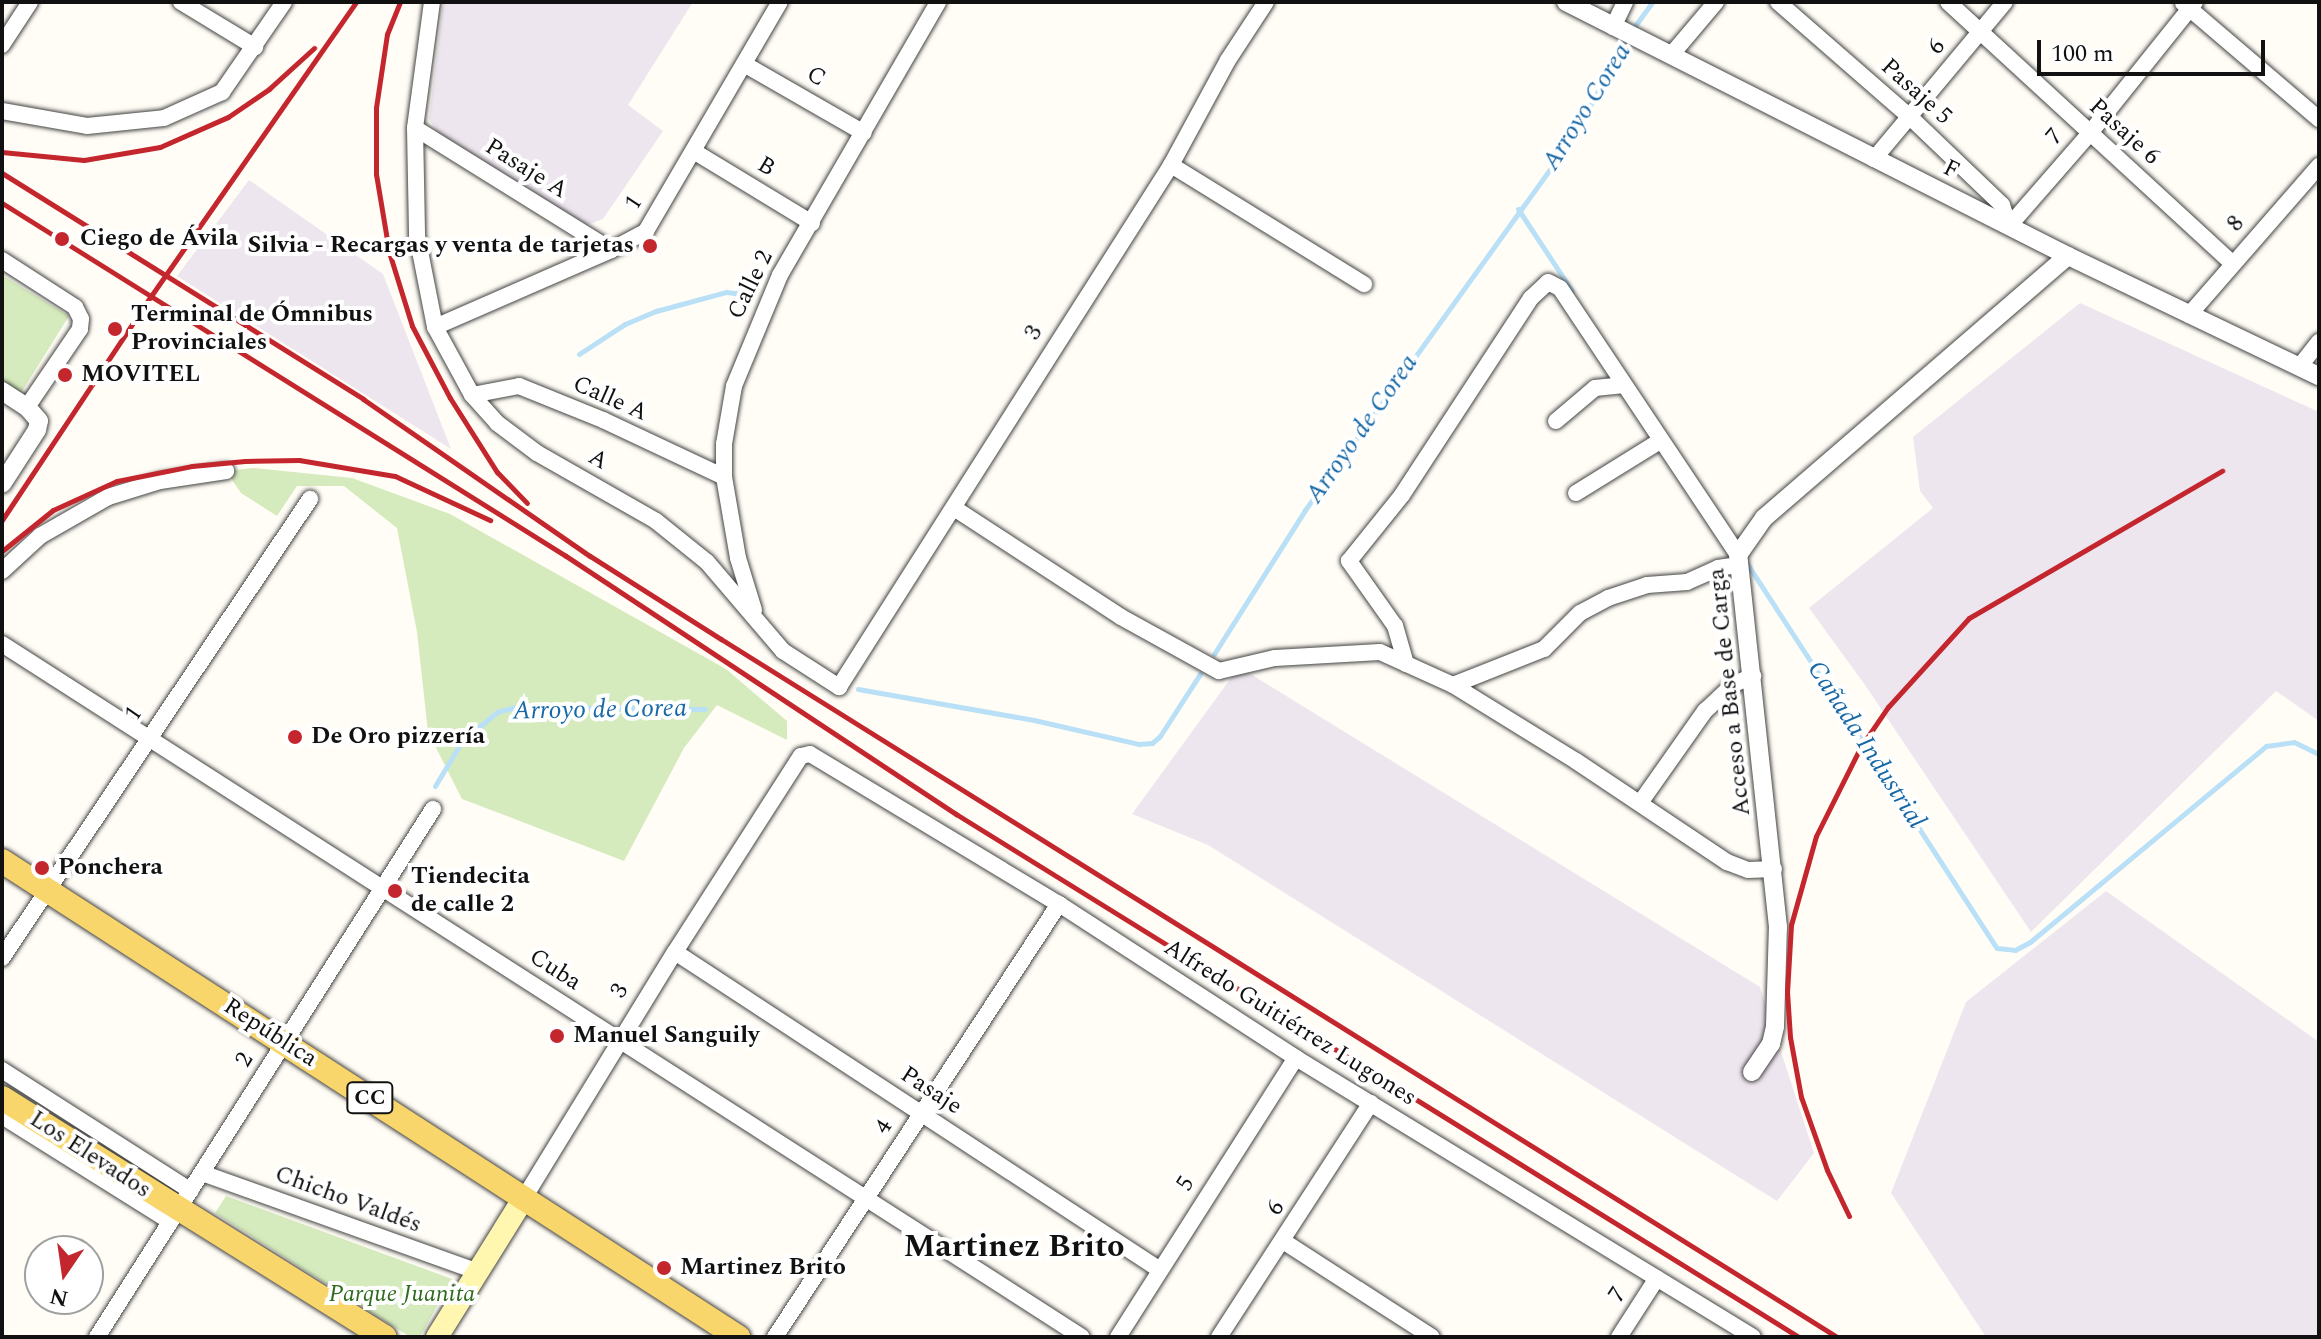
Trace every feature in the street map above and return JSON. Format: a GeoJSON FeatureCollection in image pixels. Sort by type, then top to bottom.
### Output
{"type":"FeatureCollection","features":[{"type":"Feature","properties":{"kind":"main road","name":"República"},"geometry":{"type":"LineString","coordinates":[[2,861],[738,1337]]}},
{"type":"Feature","properties":{"kind":"main road","name":"Los Elevados"},"geometry":{"type":"LineString","coordinates":[[2,1098],[384,1337]]}},
{"type":"Feature","properties":{"kind":"main road","name":"3"},"geometry":{"type":"LineString","coordinates":[[437,1337],[524,1198]]}},
{"type":"Feature","properties":{"kind":"street"},"geometry":{"type":"LineString","coordinates":[[2,45],[30,2]]}},
{"type":"Feature","properties":{"kind":"street"},"geometry":{"type":"LineString","coordinates":[[181,2],[255,47]]}},
{"type":"Feature","properties":{"kind":"street"},"geometry":{"type":"LineString","coordinates":[[2,111],[87,126],[164,118],[222,92],[284,2]]}},
{"type":"Feature","properties":{"kind":"street","name":"A"},"geometry":{"type":"LineString","coordinates":[[432,2],[415,128],[417,236],[435,327],[472,395],[497,423],[537,453],[656,521],[707,562],[783,651],[839,687]]}},
{"type":"Feature","properties":{"kind":"street","name":"1"},"geometry":{"type":"LineString","coordinates":[[435,327],[611,250],[646,231],[780,2]]}},
{"type":"Feature","properties":{"kind":"street","name":"Calle 2"},"geometry":{"type":"LineString","coordinates":[[756,619],[738,558],[724,477],[724,444],[734,386],[780,275],[938,2]]}},
{"type":"Feature","properties":{"kind":"street","name":"3"},"geometry":{"type":"LineString","coordinates":[[839,687],[1171,165],[1228,60],[1266,2]]}},
{"type":"Feature","properties":{"kind":"street","name":"F"},"geometry":{"type":"LineString","coordinates":[[1566,2],[2068,256],[2319,376]]}},
{"type":"Feature","properties":{"kind":"street"},"geometry":{"type":"LineString","coordinates":[[1613,27],[1625,2]]}},
{"type":"Feature","properties":{"kind":"street"},"geometry":{"type":"LineString","coordinates":[[1672,54],[1716,2]]}},
{"type":"Feature","properties":{"kind":"street","name":"Pasaje 5"},"geometry":{"type":"LineString","coordinates":[[1778,2],[1910,117],[2002,205],[2009,226]]}},
{"type":"Feature","properties":{"kind":"street","name":"Pasaje 6"},"geometry":{"type":"LineString","coordinates":[[1948,2],[2233,264]]}},
{"type":"Feature","properties":{"kind":"street","name":"6"},"geometry":{"type":"LineString","coordinates":[[1874,159],[2005,2]]}},
{"type":"Feature","properties":{"kind":"street"},"geometry":{"type":"LineString","coordinates":[[2189,4],[2319,119]]}},
{"type":"Feature","properties":{"kind":"street","name":"7"},"geometry":{"type":"LineString","coordinates":[[2009,226],[2090,133],[2189,4]]}},
{"type":"Feature","properties":{"kind":"street","name":"C"},"geometry":{"type":"LineString","coordinates":[[744,64],[864,133]]}},
{"type":"Feature","properties":{"kind":"street","name":"Pasaje A"},"geometry":{"type":"LineString","coordinates":[[415,128],[611,250]]}},
{"type":"Feature","properties":{"kind":"street","name":"B"},"geometry":{"type":"LineString","coordinates":[[695,152],[812,223]]}},
{"type":"Feature","properties":{"kind":"street"},"geometry":{"type":"LineString","coordinates":[[1171,165],[1364,284]]}},
{"type":"Feature","properties":{"kind":"street","name":"8"},"geometry":{"type":"LineString","coordinates":[[2189,315],[2319,166]]}},
{"type":"Feature","properties":{"kind":"street","name":"Acceso a Base de Carga"},"geometry":{"type":"LineString","coordinates":[[1752,1072],[1771,1044],[1775,1026],[1778,927],[1738,560],[1764,518],[2068,256]]}},
{"type":"Feature","properties":{"kind":"street"},"geometry":{"type":"LineString","coordinates":[[2,260],[75,307],[81,319],[80,329],[27,407]]}},
{"type":"Feature","properties":{"kind":"street"},"geometry":{"type":"LineString","coordinates":[[1406,664],[1395,626],[1349,561],[1402,495],[1531,298],[1548,282],[1560,288],[1738,560],[1687,582],[1647,585],[1608,598],[1580,613],[1544,649],[1453,685]]}},
{"type":"Feature","properties":{"kind":"street"},"geometry":{"type":"LineString","coordinates":[[2300,366],[2319,342]]}},
{"type":"Feature","properties":{"kind":"street"},"geometry":{"type":"LineString","coordinates":[[1556,421],[1595,388],[1622,385]]}},
{"type":"Feature","properties":{"kind":"street","name":"Calle A"},"geometry":{"type":"LineString","coordinates":[[472,395],[519,386],[603,420],[724,477]]}},
{"type":"Feature","properties":{"kind":"street"},"geometry":{"type":"LineString","coordinates":[[2,391],[27,407],[39,421],[37,430],[2,484]]}},
{"type":"Feature","properties":{"kind":"street"},"geometry":{"type":"LineString","coordinates":[[1576,493],[1660,441]]}},
{"type":"Feature","properties":{"kind":"street"},"geometry":{"type":"LineString","coordinates":[[2,571],[40,536],[108,497],[160,481],[226,471]]}},
{"type":"Feature","properties":{"kind":"street","name":"1"},"geometry":{"type":"LineString","coordinates":[[2,958],[310,499]]}},
{"type":"Feature","properties":{"kind":"street"},"geometry":{"type":"LineString","coordinates":[[954,508],[1121,617],[1219,671],[1275,658],[1380,652],[1453,685],[1727,862],[1748,870],[1774,869]]}},
{"type":"Feature","properties":{"kind":"street","name":"Cuba"},"geometry":{"type":"LineString","coordinates":[[2,644],[1082,1337]]}},
{"type":"Feature","properties":{"kind":"street"},"geometry":{"type":"LineString","coordinates":[[1640,803],[1705,711],[1734,684],[1753,676]]}},
{"type":"Feature","properties":{"kind":"street","name":"Alfredo Guitiérrez Lugones"},"geometry":{"type":"LineString","coordinates":[[801,756],[810,754],[830,764],[1059,904],[1296,1058],[1753,1337]]}},
{"type":"Feature","properties":{"kind":"street","name":"3"},"geometry":{"type":"LineString","coordinates":[[524,1198],[675,952],[801,756]]}},
{"type":"Feature","properties":{"kind":"street","name":"2"},"geometry":{"type":"LineString","coordinates":[[97,1337],[385,889],[433,809]]}},
{"type":"Feature","properties":{"kind":"street","name":"4"},"geometry":{"type":"LineString","coordinates":[[775,1337],[1059,904]]}},
{"type":"Feature","properties":{"kind":"street","name":"Pasaje"},"geometry":{"type":"LineString","coordinates":[[675,952],[1160,1270]]}},
{"type":"Feature","properties":{"kind":"street","name":"5"},"geometry":{"type":"LineString","coordinates":[[1118,1337],[1296,1058]]}},
{"type":"Feature","properties":{"kind":"street"},"geometry":{"type":"LineString","coordinates":[[2,1070],[180,1208]]}},
{"type":"Feature","properties":{"kind":"street","name":"6"},"geometry":{"type":"LineString","coordinates":[[1219,1337],[1371,1103]]}},
{"type":"Feature","properties":{"kind":"street"},"geometry":{"type":"LineString","coordinates":[[2,1116],[180,1208]]}},
{"type":"Feature","properties":{"kind":"street","name":"Chicho Valdés"},"geometry":{"type":"LineString","coordinates":[[202,1173],[478,1272]]}},
{"type":"Feature","properties":{"kind":"street"},"geometry":{"type":"LineString","coordinates":[[1283,1241],[1432,1337]]}},
{"type":"Feature","properties":{"kind":"street","name":"7"},"geometry":{"type":"LineString","coordinates":[[1619,1337],[1657,1278]]}},
{"type":"Feature","properties":{"kind":"shaded area"},"geometry":{"type":"Polygon","coordinates":[[[443,2],[693,2],[628,105],[663,131],[603,219],[587,225],[441,137],[429,119],[443,2]]]}},
{"type":"Feature","properties":{"kind":"shaded area"},"geometry":{"type":"Polygon","coordinates":[[[249,180],[383,274],[451,449],[177,276],[249,180]]]}},
{"type":"Feature","properties":{"kind":"shaded area"},"geometry":{"type":"Polygon","coordinates":[[[2080,303],[2319,412],[2319,721],[2276,691],[2031,932],[1865,685],[1809,608],[1933,508],[1920,491],[1913,437],[2080,303]]]}},
{"type":"Feature","properties":{"kind":"shaded area"},"geometry":{"type":"Polygon","coordinates":[[[1239,667],[1760,987],[1814,1153],[1777,1201],[1208,845],[1132,814],[1239,667]]]}},
{"type":"Feature","properties":{"kind":"shaded area"},"geometry":{"type":"Polygon","coordinates":[[[2106,891],[2319,1042],[2319,1337],[1986,1337],[1891,1193],[1966,1002],[2106,891]]]}},
{"type":"Feature","properties":{"kind":"green space"},"geometry":{"type":"Polygon","coordinates":[[[2,275],[69,316],[19,396],[2,386],[2,275]]]}},
{"type":"Feature","properties":{"kind":"green space"},"geometry":{"type":"Polygon","coordinates":[[[253,468],[352,478],[450,514],[726,669],[787,721],[787,740],[717,705],[684,748],[624,861],[462,799],[428,732],[417,632],[397,528],[344,486],[297,486],[277,516],[241,493],[226,471],[253,468]]]}},
{"type":"Feature","properties":{"kind":"green space","name":"Parque Juanita"},"geometry":{"type":"Polygon","coordinates":[[[226,1196],[452,1279],[420,1337],[410,1337],[215,1213],[226,1196]]]}},
{"type":"Feature","properties":{"kind":"waterway","name":"Arroyo Corea"},"geometry":{"type":"LineString","coordinates":[[1632,30],[1652,2]]}},
{"type":"Feature","properties":{"kind":"waterway","name":"Arroyo de Corea"},"geometry":{"type":"LineString","coordinates":[[1214,654],[1305,510],[1572,139],[1626,39]]}},
{"type":"Feature","properties":{"kind":"waterway","name":"Cañada Industrial"},"geometry":{"type":"LineString","coordinates":[[1518,209],[1572,291]]}},
{"type":"Feature","properties":{"kind":"waterway"},"geometry":{"type":"LineString","coordinates":[[579,354],[625,324],[656,311],[726,292],[751,295]]}},
{"type":"Feature","properties":{"kind":"waterway","name":"Cañada Industrial"},"geometry":{"type":"LineString","coordinates":[[1746,562],[1997,948],[2015,950],[2030,942],[2266,746],[2294,742],[2319,754]]}},
{"type":"Feature","properties":{"kind":"waterway","name":"Arroyo de Corea"},"geometry":{"type":"LineString","coordinates":[[858,689],[1034,720],[1139,744],[1152,743],[1160,736],[1200,674]]}},
{"type":"Feature","properties":{"kind":"waterway","name":"Arroyo de Corea"},"geometry":{"type":"LineString","coordinates":[[435,786],[462,741],[497,712],[516,707],[705,709]]}},
{"type":"Feature","properties":{"kind":"railway"},"geometry":{"type":"LineString","coordinates":[[2,520],[151,296],[356,2]]}},
{"type":"Feature","properties":{"kind":"railway"},"geometry":{"type":"LineString","coordinates":[[400,2],[387,34],[376,108],[376,174],[389,252],[412,326],[450,398],[497,472],[527,503]]}},
{"type":"Feature","properties":{"kind":"railway"},"geometry":{"type":"LineString","coordinates":[[2,152],[84,160],[160,147],[228,117],[269,89],[314,48]]}},
{"type":"Feature","properties":{"kind":"railway"},"geometry":{"type":"LineString","coordinates":[[2,173],[363,399],[590,556],[1837,1337]]}},
{"type":"Feature","properties":{"kind":"railway"},"geometry":{"type":"LineString","coordinates":[[2,203],[566,556],[956,814],[1799,1337]]}},
{"type":"Feature","properties":{"kind":"railway"},"geometry":{"type":"LineString","coordinates":[[2,551],[53,510],[117,481],[192,466],[245,461],[299,460],[395,476],[490,520]]}},
{"type":"Feature","properties":{"kind":"railway"},"geometry":{"type":"LineString","coordinates":[[1849,1216],[1827,1170],[1801,1097],[1790,1037],[1787,992],[1791,925],[1816,836],[1860,748],[1888,707],[1969,618],[2222,471]]}},
{"type":"Feature","properties":{"kind":"place","name":"Ciego de Ávila"},"geometry":{"type":"Point","coordinates":[62,239]}},
{"type":"Feature","properties":{"kind":"place","name":"Silvia - Recargas y venta de tarjetas"},"geometry":{"type":"Point","coordinates":[650,246]}},
{"type":"Feature","properties":{"kind":"place","name":"Terminal de Ómnibus Provinciales"},"geometry":{"type":"Point","coordinates":[115,329]}},
{"type":"Feature","properties":{"kind":"place","name":"MOVITEL"},"geometry":{"type":"Point","coordinates":[65,375]}},
{"type":"Feature","properties":{"kind":"place","name":"De Oro pizzería"},"geometry":{"type":"Point","coordinates":[295,737]}},
{"type":"Feature","properties":{"kind":"place","name":"Ponchera"},"geometry":{"type":"Point","coordinates":[42,868]}},
{"type":"Feature","properties":{"kind":"place","name":"Tiendecita de calle 2"},"geometry":{"type":"Point","coordinates":[395,891]}},
{"type":"Feature","properties":{"kind":"place","name":"Manuel Sanguily"},"geometry":{"type":"Point","coordinates":[557,1036]}},
{"type":"Feature","properties":{"kind":"place","name":"Martinez Brito"},"geometry":{"type":"Point","coordinates":[664,1268]}},
{"type":"Feature","properties":{"kind":"district","name":"Martinez Brito"},"geometry":{"type":"Point","coordinates":[1014,1247]}}]}
